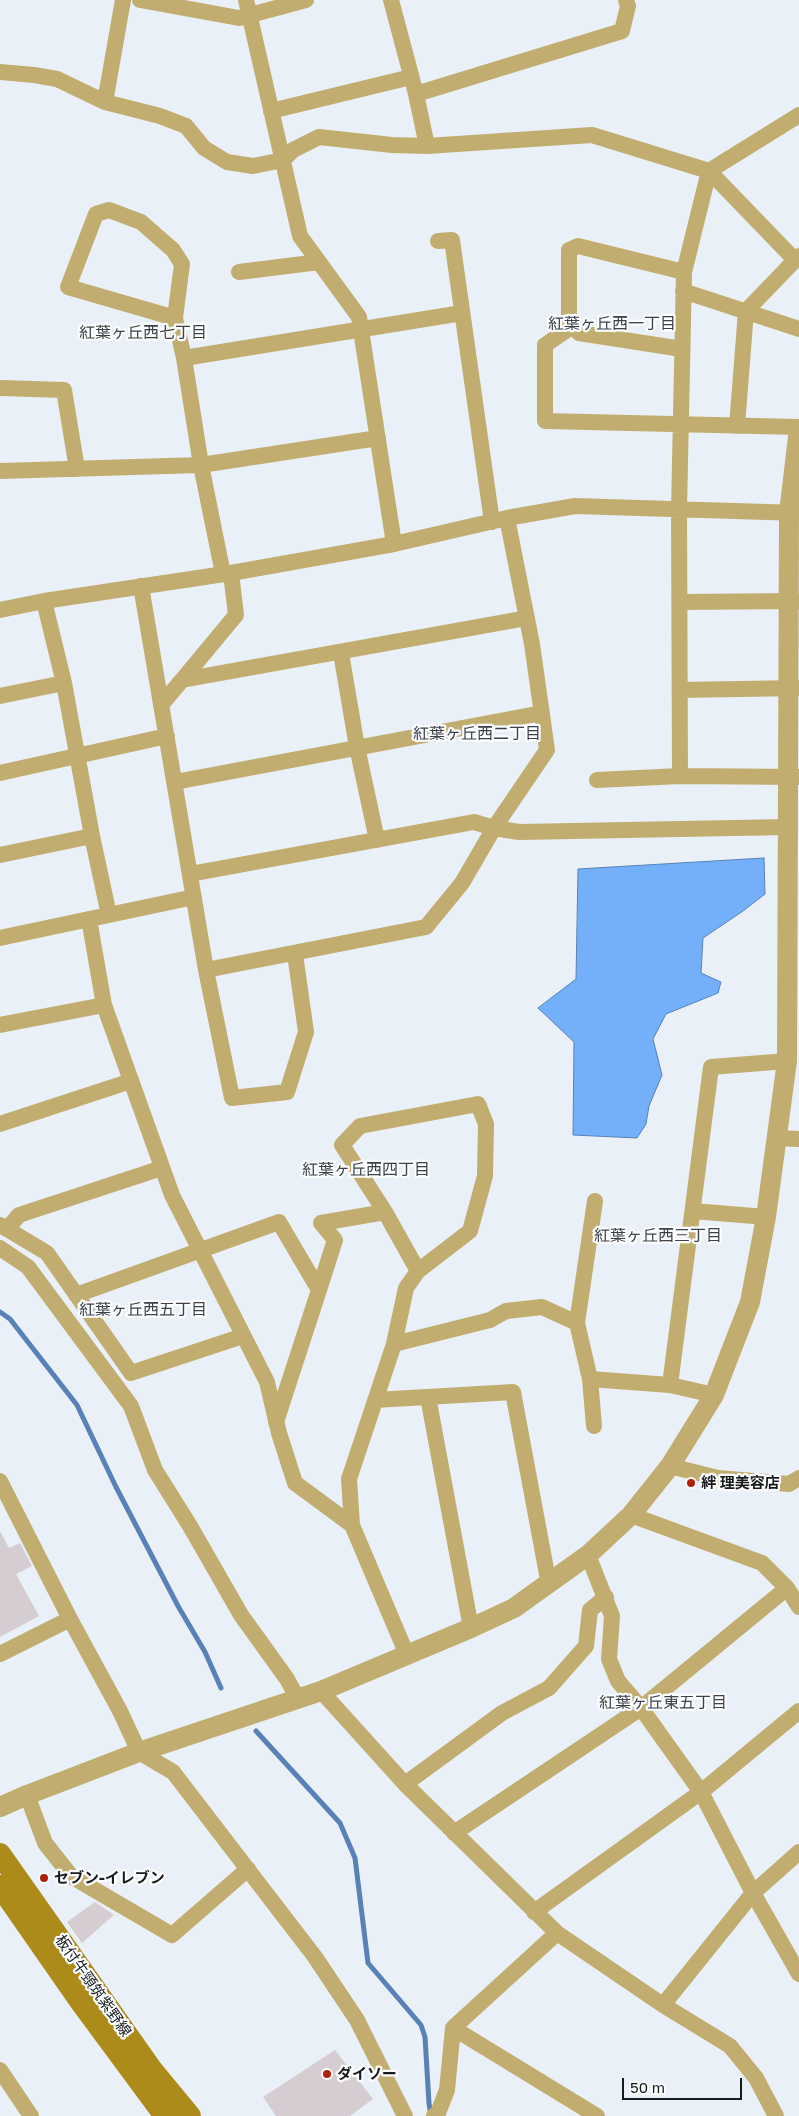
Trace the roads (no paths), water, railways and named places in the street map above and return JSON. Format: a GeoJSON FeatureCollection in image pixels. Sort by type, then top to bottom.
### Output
{"type":"FeatureCollection","features":[{"type":"Feature","properties":{"kind":"main road","name":"板付牛頸筑紫野線"},"geometry":{"type":"LineString","coordinates":[[0,1854],[152,2070],[190,2116]]}},
{"type":"Feature","properties":{"kind":"main road","name":"板付牛頸筑紫野線"},"geometry":{"type":"LineString","coordinates":[[0,1886],[80,2001],[165,2116]]}},
{"type":"Feature","properties":{"kind":"street"},"geometry":{"type":"LineString","coordinates":[[105,102],[123,0]]}},
{"type":"Feature","properties":{"kind":"street"},"geometry":{"type":"LineString","coordinates":[[140,0],[239,18],[248,8],[306,0]]}},
{"type":"Feature","properties":{"kind":"street"},"geometry":{"type":"LineString","coordinates":[[391,0],[416,94],[427,146]]}},
{"type":"Feature","properties":{"kind":"street"},"geometry":{"type":"LineString","coordinates":[[416,94],[622,31],[628,6],[626,0]]}},
{"type":"Feature","properties":{"kind":"street"},"geometry":{"type":"LineString","coordinates":[[248,8],[300,236],[359,317],[394,544]]}},
{"type":"Feature","properties":{"kind":"street"},"geometry":{"type":"LineString","coordinates":[[0,72],[57,79],[105,102],[160,116],[186,126],[204,148],[227,162],[254,166],[283,160],[293,150],[319,137],[392,145],[427,146],[592,135],[709,171],[797,258],[746,311],[737,426]]}},
{"type":"Feature","properties":{"kind":"street"},"geometry":{"type":"LineString","coordinates":[[271,111],[411,77]]}},
{"type":"Feature","properties":{"kind":"street"},"geometry":{"type":"LineString","coordinates":[[680,776],[679,510],[684,272],[709,171],[799,115]]}},
{"type":"Feature","properties":{"kind":"street"},"geometry":{"type":"LineString","coordinates":[[162,705],[236,616],[201,465],[184,358],[175,318],[182,264],[173,250],[142,222],[109,210],[96,214],[68,287],[175,318]]}},
{"type":"Feature","properties":{"kind":"street"},"geometry":{"type":"LineString","coordinates":[[206,970],[426,927],[462,883],[494,828],[547,750],[527,618],[499,520],[462,313],[452,240],[438,241]]}},
{"type":"Feature","properties":{"kind":"street"},"geometry":{"type":"LineString","coordinates":[[682,349],[579,333],[569,320],[569,250],[578,246],[684,272]]}},
{"type":"Feature","properties":{"kind":"street"},"geometry":{"type":"LineString","coordinates":[[239,272],[319,262]]}},
{"type":"Feature","properties":{"kind":"street"},"geometry":{"type":"LineString","coordinates":[[683,291],[799,329]]}},
{"type":"Feature","properties":{"kind":"street"},"geometry":{"type":"LineString","coordinates":[[184,358],[462,313]]}},
{"type":"Feature","properties":{"kind":"street"},"geometry":{"type":"LineString","coordinates":[[0,1807],[139,1752],[298,1699],[407,1655],[514,1608],[588,1555],[631,1515],[670,1466],[714,1395],[750,1302],[766,1217],[787,1061],[793,1039],[794,865],[788,827],[794,777],[794,513],[799,428],[545,421],[545,345],[573,326]]}},
{"type":"Feature","properties":{"kind":"street"},"geometry":{"type":"LineString","coordinates":[[0,388],[64,390],[77,469]]}},
{"type":"Feature","properties":{"kind":"street"},"geometry":{"type":"LineString","coordinates":[[0,471],[201,465],[378,438]]}},
{"type":"Feature","properties":{"kind":"street"},"geometry":{"type":"LineString","coordinates":[[0,610],[44,601],[227,573],[394,544],[499,520],[575,506],[794,513]]}},
{"type":"Feature","properties":{"kind":"street"},"geometry":{"type":"LineString","coordinates":[[141,586],[206,970],[232,1098],[287,1092],[306,1032],[294,954]]}},
{"type":"Feature","properties":{"kind":"street"},"geometry":{"type":"LineString","coordinates":[[680,602],[794,600]]}},
{"type":"Feature","properties":{"kind":"street"},"geometry":{"type":"LineString","coordinates":[[44,601],[64,683],[79,756],[92,836],[109,915]]}},
{"type":"Feature","properties":{"kind":"street"},"geometry":{"type":"LineString","coordinates":[[182,680],[341,653],[527,618]]}},
{"type":"Feature","properties":{"kind":"street"},"geometry":{"type":"LineString","coordinates":[[341,653],[377,840]]}},
{"type":"Feature","properties":{"kind":"street"},"geometry":{"type":"LineString","coordinates":[[0,696],[64,683]]}},
{"type":"Feature","properties":{"kind":"street"},"geometry":{"type":"LineString","coordinates":[[680,690],[793,688]]}},
{"type":"Feature","properties":{"kind":"street"},"geometry":{"type":"LineString","coordinates":[[175,782],[542,713]]}},
{"type":"Feature","properties":{"kind":"street"},"geometry":{"type":"LineString","coordinates":[[0,773],[167,736]]}},
{"type":"Feature","properties":{"kind":"street"},"geometry":{"type":"LineString","coordinates":[[597,780],[680,776],[794,777]]}},
{"type":"Feature","properties":{"kind":"street"},"geometry":{"type":"LineString","coordinates":[[190,874],[474,822],[494,828],[519,832],[788,827]]}},
{"type":"Feature","properties":{"kind":"street"},"geometry":{"type":"LineString","coordinates":[[0,855],[92,836]]}},
{"type":"Feature","properties":{"kind":"street"},"geometry":{"type":"LineString","coordinates":[[0,938],[194,897]]}},
{"type":"Feature","properties":{"kind":"street"},"geometry":{"type":"LineString","coordinates":[[89,919],[104,1005],[162,1168],[172,1195],[266,1382],[276,1423],[295,1483],[352,1525]]}},
{"type":"Feature","properties":{"kind":"street"},"geometry":{"type":"LineString","coordinates":[[0,1025],[104,1005]]}},
{"type":"Feature","properties":{"kind":"street"},"geometry":{"type":"LineString","coordinates":[[670,1385],[711,1067],[787,1061]]}},
{"type":"Feature","properties":{"kind":"street"},"geometry":{"type":"LineString","coordinates":[[0,1124],[131,1081]]}},
{"type":"Feature","properties":{"kind":"street"},"geometry":{"type":"LineString","coordinates":[[407,1655],[352,1525],[349,1479],[394,1344],[406,1288],[418,1271],[470,1231],[485,1176],[486,1124],[478,1104],[360,1126],[342,1145],[386,1212],[418,1271]]}},
{"type":"Feature","properties":{"kind":"street"},"geometry":{"type":"LineString","coordinates":[[776,1138],[799,1139]]}},
{"type":"Feature","properties":{"kind":"street"},"geometry":{"type":"LineString","coordinates":[[162,1168],[19,1214],[3,1227],[47,1253],[131,1373],[243,1336]]}},
{"type":"Feature","properties":{"kind":"street"},"geometry":{"type":"LineString","coordinates":[[594,1426],[590,1379],[577,1323],[595,1201]]}},
{"type":"Feature","properties":{"kind":"street"},"geometry":{"type":"LineString","coordinates":[[693,1211],[766,1217]]}},
{"type":"Feature","properties":{"kind":"street"},"geometry":{"type":"LineString","coordinates":[[276,1423],[335,1240],[321,1223],[386,1212]]}},
{"type":"Feature","properties":{"kind":"street"},"geometry":{"type":"LineString","coordinates":[[76,1295],[279,1222],[318,1290]]}},
{"type":"Feature","properties":{"kind":"street"},"geometry":{"type":"LineString","coordinates":[[0,1248],[28,1267],[131,1406],[156,1470],[241,1616],[287,1679],[298,1699]]}},
{"type":"Feature","properties":{"kind":"street"},"geometry":{"type":"LineString","coordinates":[[394,1344],[490,1320],[506,1311],[542,1307],[577,1323]]}},
{"type":"Feature","properties":{"kind":"street"},"geometry":{"type":"LineString","coordinates":[[590,1379],[670,1385],[714,1395]]}},
{"type":"Feature","properties":{"kind":"street"},"geometry":{"type":"LineString","coordinates":[[375,1400],[513,1392],[549,1584]]}},
{"type":"Feature","properties":{"kind":"street"},"geometry":{"type":"LineString","coordinates":[[428,1397],[471,1628]]}},
{"type":"Feature","properties":{"kind":"street"},"geometry":{"type":"LineString","coordinates":[[670,1466],[718,1478],[789,1484],[799,1478]]}},
{"type":"Feature","properties":{"kind":"street"},"geometry":{"type":"LineString","coordinates":[[0,1480],[70,1619],[120,1711],[139,1752],[173,1772],[315,1957],[357,2020],[405,2116]]}},
{"type":"Feature","properties":{"kind":"street"},"geometry":{"type":"LineString","coordinates":[[631,1515],[762,1563],[786,1588],[799,1607]]}},
{"type":"Feature","properties":{"kind":"street"},"geometry":{"type":"LineString","coordinates":[[588,1555],[612,1616],[609,1659],[618,1681],[641,1708],[701,1792],[753,1893],[799,1974]]}},
{"type":"Feature","properties":{"kind":"street"},"geometry":{"type":"LineString","coordinates":[[454,1833],[641,1708],[786,1588]]}},
{"type":"Feature","properties":{"kind":"street"},"geometry":{"type":"LineString","coordinates":[[404,1784],[502,1713],[549,1688],[586,1646],[590,1610],[606,1597]]}},
{"type":"Feature","properties":{"kind":"street"},"geometry":{"type":"LineString","coordinates":[[0,1654],[70,1619]]}},
{"type":"Feature","properties":{"kind":"street"},"geometry":{"type":"LineString","coordinates":[[321,1690],[404,1784],[557,1933],[663,2006],[730,2046],[756,2078],[776,2116]]}},
{"type":"Feature","properties":{"kind":"street"},"geometry":{"type":"LineString","coordinates":[[534,1912],[701,1792],[799,1711]]}},
{"type":"Feature","properties":{"kind":"street"},"geometry":{"type":"LineString","coordinates":[[27,1795],[45,1843],[72,1876],[172,1935],[248,1869]]}},
{"type":"Feature","properties":{"kind":"street"},"geometry":{"type":"LineString","coordinates":[[663,2006],[753,1893],[799,1852]]}},
{"type":"Feature","properties":{"kind":"street"},"geometry":{"type":"LineString","coordinates":[[436,2115],[447,2090],[453,2028],[557,1933]]}},
{"type":"Feature","properties":{"kind":"street"},"geometry":{"type":"LineString","coordinates":[[453,2028],[597,2116]]}},
{"type":"Feature","properties":{"kind":"street"},"geometry":{"type":"LineString","coordinates":[[0,2070],[31,2116]]}},
{"type":"Feature","properties":{"kind":"water"},"geometry":{"type":"Polygon","coordinates":[[[764,858],[765,894],[703,938],[701,973],[721,982],[718,993],[666,1014],[653,1039],[662,1075],[649,1106],[646,1124],[637,1138],[573,1135],[574,1042],[538,1008],[576,979],[578,869],[764,858]]]}},
{"type":"Feature","properties":{"kind":"waterway"},"geometry":{"type":"LineString","coordinates":[[0,1312],[10,1319],[77,1405],[116,1487],[178,1606],[205,1652],[221,1688]]}},
{"type":"Feature","properties":{"kind":"waterway"},"geometry":{"type":"LineString","coordinates":[[256,1731],[340,1823],[355,1858],[368,1963],[421,2025],[425,2037],[431,2116]]}},
{"type":"Feature","properties":{"kind":"place","name":"絆 理美容店"},"geometry":{"type":"Point","coordinates":[691,1483]}},
{"type":"Feature","properties":{"kind":"place","name":"セブン-イレブン"},"geometry":{"type":"Point","coordinates":[44,1878]}},
{"type":"Feature","properties":{"kind":"place","name":"ダイソー"},"geometry":{"type":"Point","coordinates":[327,2074]}},
{"type":"Feature","properties":{"kind":"district","name":"紅葉ヶ丘西一丁目"},"geometry":{"type":"Point","coordinates":[612,324]}},
{"type":"Feature","properties":{"kind":"district","name":"紅葉ヶ丘西七丁目"},"geometry":{"type":"Point","coordinates":[143,333]}},
{"type":"Feature","properties":{"kind":"district","name":"紅葉ヶ丘西二丁目"},"geometry":{"type":"Point","coordinates":[477,734]}},
{"type":"Feature","properties":{"kind":"district","name":"紅葉ヶ丘西四丁目"},"geometry":{"type":"Point","coordinates":[366,1170]}},
{"type":"Feature","properties":{"kind":"district","name":"紅葉ヶ丘西三丁目"},"geometry":{"type":"Point","coordinates":[658,1236]}},
{"type":"Feature","properties":{"kind":"district","name":"紅葉ヶ丘西五丁目"},"geometry":{"type":"Point","coordinates":[143,1310]}},
{"type":"Feature","properties":{"kind":"district","name":"紅葉ヶ丘東五丁目"},"geometry":{"type":"Point","coordinates":[663,1703]}}]}
